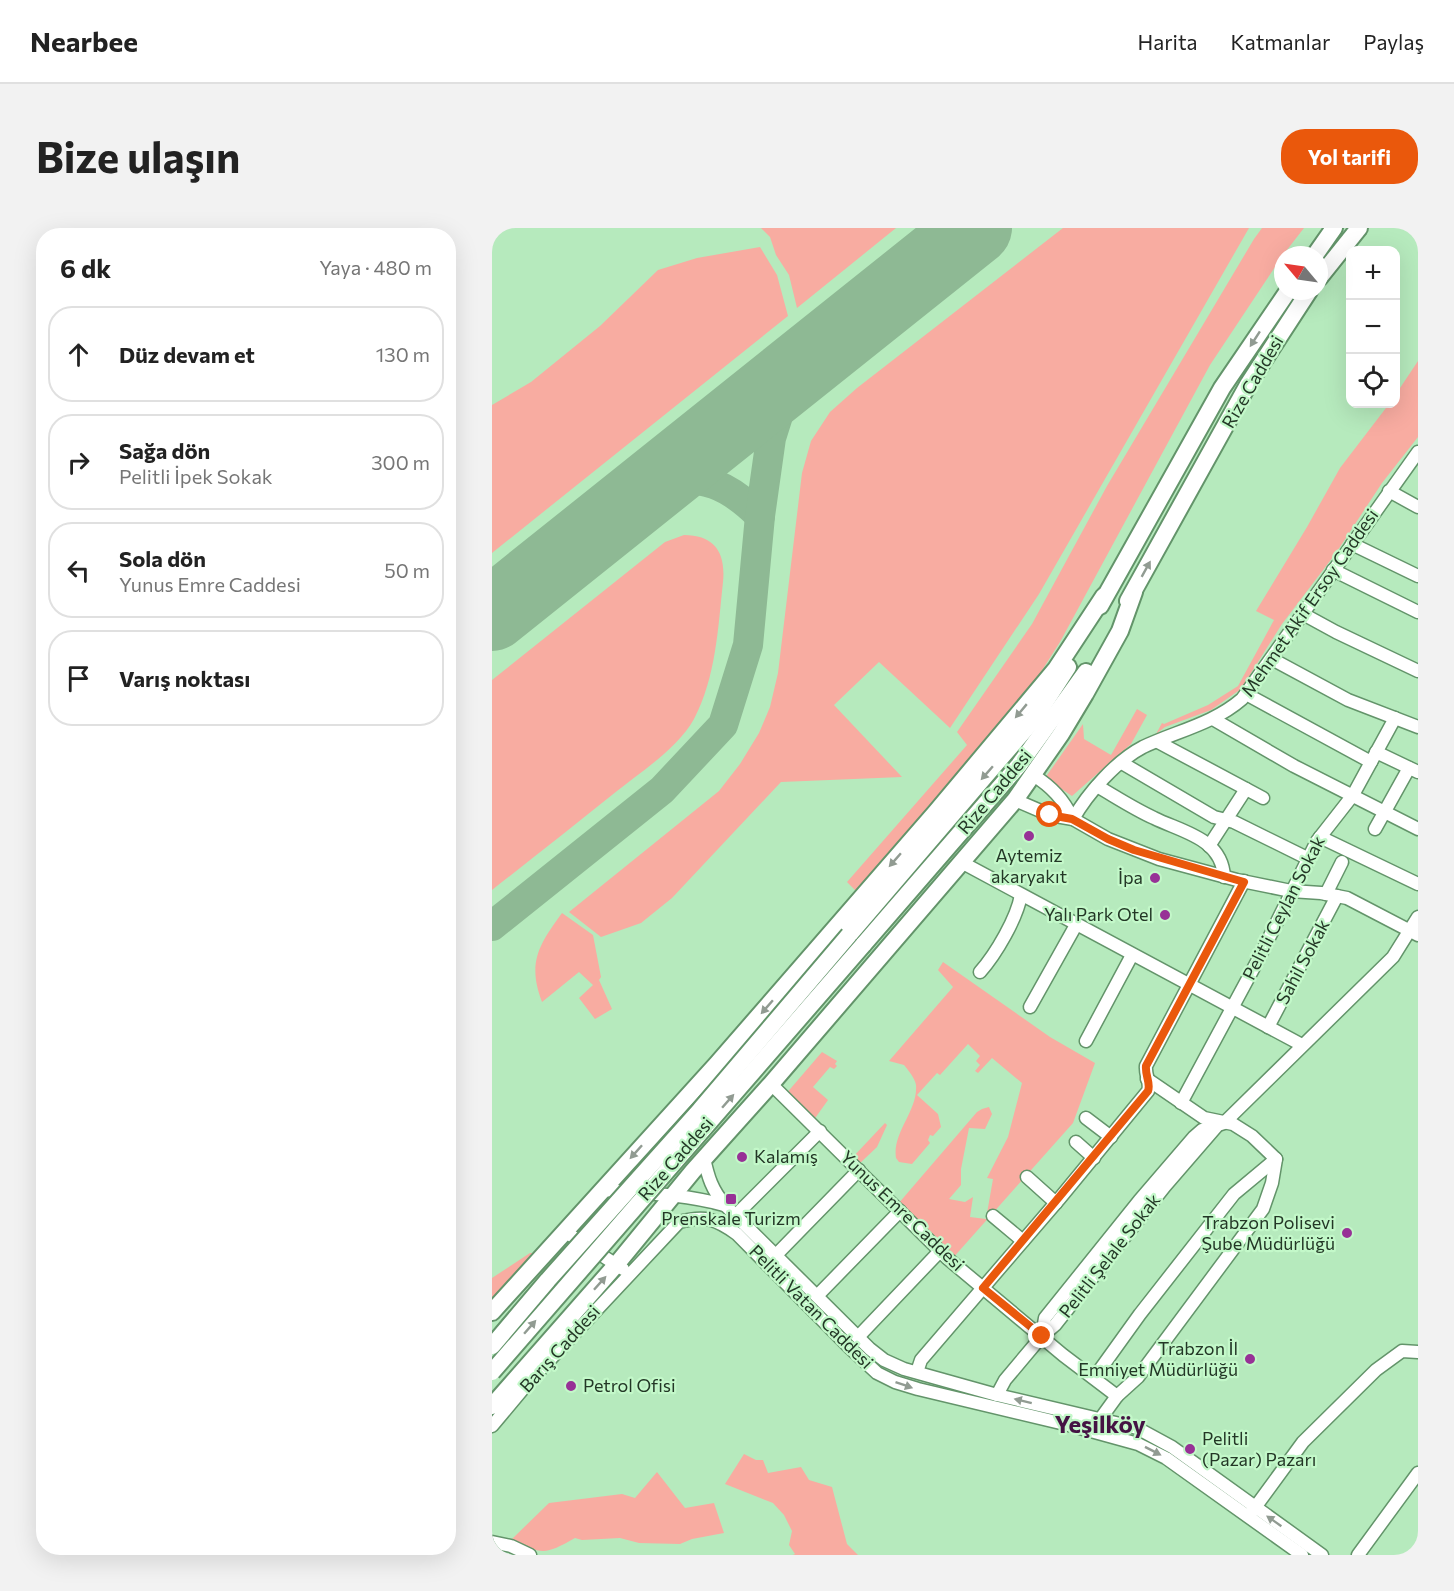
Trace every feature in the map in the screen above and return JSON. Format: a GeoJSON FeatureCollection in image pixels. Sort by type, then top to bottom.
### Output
{"type":"FeatureCollection","features":[{"type":"Feature","properties":{"kind":"highway"},"geometry":{"type":"LineString","coordinates":[[1321,246],[1334,228]]}},
{"type":"Feature","properties":{"kind":"highway"},"geometry":{"type":"LineString","coordinates":[[1328,267],[1359,228]]}},
{"type":"Feature","properties":{"kind":"highway","name":"Rize Caddesi"},"geometry":{"type":"LineString","coordinates":[[492,1346],[700,1110],[1035,718],[1077,652],[1104,596],[1222,388],[1282,300]]}},
{"type":"Feature","properties":{"kind":"highway","name":"Rize Caddesi"},"geometry":{"type":"LineString","coordinates":[[492,1372],[1019,765],[1102,649],[1249,383],[1303,300]]}},
{"type":"Feature","properties":{"kind":"highway"},"geometry":{"type":"LineString","coordinates":[[492,1406],[623,1269],[628,1250],[672,1195],[771,1084],[1015,800],[1067,724],[1120,631],[1134,592]]}},
{"type":"Feature","properties":{"kind":"highway"},"geometry":{"type":"LineString","coordinates":[[492,1312],[717,1064],[977,763],[1056,669],[1104,596]]}},
{"type":"Feature","properties":{"kind":"highway"},"geometry":{"type":"LineString","coordinates":[[644,1193],[652,1205],[654,1217]]}},
{"type":"Feature","properties":{"kind":"street","name":"Mehmet Akif Ersoy Caddesi"},"geometry":{"type":"LineString","coordinates":[[1072,819],[1097,786],[1142,748],[1213,719],[1230,710],[1246,694],[1418,452]]}},
{"type":"Feature","properties":{"kind":"street"},"geometry":{"type":"LineString","coordinates":[[1389,491],[1418,507]]}},
{"type":"Feature","properties":{"kind":"street"},"geometry":{"type":"LineString","coordinates":[[1352,544],[1418,576]]}},
{"type":"Feature","properties":{"kind":"street"},"geometry":{"type":"LineString","coordinates":[[1333,570],[1418,612]]}},
{"type":"Feature","properties":{"kind":"street"},"geometry":{"type":"LineString","coordinates":[[1303,614],[1418,671]]}},
{"type":"Feature","properties":{"kind":"street"},"geometry":{"type":"LineString","coordinates":[[1272,659],[1348,700],[1418,726]]}},
{"type":"Feature","properties":{"kind":"street"},"geometry":{"type":"LineString","coordinates":[[1246,694],[1374,757],[1413,770],[1375,829]]}},
{"type":"Feature","properties":{"kind":"street","name":"Pelitli Ceylan Sokak"},"geometry":{"type":"LineString","coordinates":[[1181,1103],[1232,1008],[1307,858],[1320,837],[1353,795],[1395,718]]}},
{"type":"Feature","properties":{"kind":"street"},"geometry":{"type":"LineString","coordinates":[[1213,719],[1294,765],[1418,829]]}},
{"type":"Feature","properties":{"kind":"street"},"geometry":{"type":"LineString","coordinates":[[1158,742],[1263,798]]}},
{"type":"Feature","properties":{"kind":"street"},"geometry":{"type":"LineString","coordinates":[[1122,763],[1214,817],[1234,822],[1307,858]]}},
{"type":"Feature","properties":{"kind":"street"},"geometry":{"type":"LineString","coordinates":[[1034,775],[1053,788],[1065,803],[1072,819]]}},
{"type":"Feature","properties":{"kind":"street"},"geometry":{"type":"LineString","coordinates":[[1097,786],[1154,818],[1199,837],[1220,858],[1224,865],[1224,877]]}},
{"type":"Feature","properties":{"kind":"street"},"geometry":{"type":"LineString","coordinates":[[1209,846],[1246,789]]}},
{"type":"Feature","properties":{"kind":"street"},"geometry":{"type":"LineString","coordinates":[[1015,800],[1050,815],[1072,819],[1134,850],[1224,877],[1291,891],[1332,895],[1356,902],[1414,933]]}},
{"type":"Feature","properties":{"kind":"street"},"geometry":{"type":"LineString","coordinates":[[1320,837],[1418,884]]}},
{"type":"Feature","properties":{"kind":"street"},"geometry":{"type":"LineString","coordinates":[[961,862],[1302,1045]]}},
{"type":"Feature","properties":{"kind":"street","name":"Sahil Sokak"},"geometry":{"type":"LineString","coordinates":[[1268,1027],[1332,895],[1342,862]]}},
{"type":"Feature","properties":{"kind":"street"},"geometry":{"type":"LineString","coordinates":[[917,1372],[921,1360],[1094,1158],[1148,1091],[1150,1084],[1147,1079],[1146,1066],[1244,882]]}},
{"type":"Feature","properties":{"kind":"street"},"geometry":{"type":"LineString","coordinates":[[980,972],[1015,915],[1021,895]]}},
{"type":"Feature","properties":{"kind":"street","name":"Pelitli Şelale Sokak"},"geometry":{"type":"LineString","coordinates":[[997,1395],[1005,1380],[1042,1336],[1055,1325],[1165,1186],[1220,1125],[1393,957],[1414,933],[1418,916]]}},
{"type":"Feature","properties":{"kind":"street"},"geometry":{"type":"LineString","coordinates":[[1030,1007],[1076,925]]}},
{"type":"Feature","properties":{"kind":"street"},"geometry":{"type":"LineString","coordinates":[[1086,1041],[1132,955]]}},
{"type":"Feature","properties":{"kind":"street"},"geometry":{"type":"LineString","coordinates":[[1147,1079],[1204,1119],[1220,1125],[1233,1124],[1252,1136],[1276,1159]]}},
{"type":"Feature","properties":{"kind":"street","name":"Yunus Emre Caddesi"},"geometry":{"type":"LineString","coordinates":[[771,1084],[940,1251],[1062,1355],[1117,1396]]}},
{"type":"Feature","properties":{"kind":"street"},"geometry":{"type":"LineString","coordinates":[[1086,1118],[1111,1137]]}},
{"type":"Feature","properties":{"kind":"street"},"geometry":{"type":"LineString","coordinates":[[736,1215],[820,1131]]}},
{"type":"Feature","properties":{"kind":"street"},"geometry":{"type":"LineString","coordinates":[[1076,1142],[1094,1158]]}},
{"type":"Feature","properties":{"kind":"street"},"geometry":{"type":"LineString","coordinates":[[704,1158],[715,1194],[725,1205]]}},
{"type":"Feature","properties":{"kind":"street"},"geometry":{"type":"LineString","coordinates":[[1094,1378],[1140,1314],[1233,1194],[1276,1159]]}},
{"type":"Feature","properties":{"kind":"street"},"geometry":{"type":"LineString","coordinates":[[1096,1425],[1117,1396],[1138,1377],[1263,1209],[1272,1183],[1276,1159]]}},
{"type":"Feature","properties":{"kind":"street"},"geometry":{"type":"LineString","coordinates":[[776,1255],[859,1170]]}},
{"type":"Feature","properties":{"kind":"street"},"geometry":{"type":"LineString","coordinates":[[1027,1177],[1056,1203]]}},
{"type":"Feature","properties":{"kind":"street"},"geometry":{"type":"LineString","coordinates":[[602,1190],[672,1195],[725,1205]]}},
{"type":"Feature","properties":{"kind":"street","name":"Pelitli Vatan Caddesi"},"geometry":{"type":"LineString","coordinates":[[725,1205],[884,1360],[893,1365],[1096,1425]]}},
{"type":"Feature","properties":{"kind":"street"},"geometry":{"type":"LineString","coordinates":[[817,1296],[900,1211]]}},
{"type":"Feature","properties":{"kind":"street"},"geometry":{"type":"LineString","coordinates":[[993,1216],[1023,1241]]}},
{"type":"Feature","properties":{"kind":"street","name":"Pelitli Vatan Caddesi"},"geometry":{"type":"LineString","coordinates":[[623,1269],[679,1221],[694,1218],[715,1221],[737,1234],[849,1347],[877,1372],[890,1379],[918,1389],[1096,1425]]}},
{"type":"Feature","properties":{"kind":"street"},"geometry":{"type":"LineString","coordinates":[[564,1231],[602,1246],[611,1255],[628,1250]]}},
{"type":"Feature","properties":{"kind":"street"},"geometry":{"type":"LineString","coordinates":[[602,1246],[623,1269]]}},
{"type":"Feature","properties":{"kind":"street"},"geometry":{"type":"LineString","coordinates":[[858,1337],[940,1251]]}},
{"type":"Feature","properties":{"kind":"street","name":"Barış Caddesi"},"geometry":{"type":"LineString","coordinates":[[492,1426],[623,1269]]}},
{"type":"Feature","properties":{"kind":"street"},"geometry":{"type":"LineString","coordinates":[[1252,1512],[1303,1442],[1376,1370],[1402,1352],[1418,1352]]}},
{"type":"Feature","properties":{"kind":"street"},"geometry":{"type":"LineString","coordinates":[[1096,1425],[1137,1428],[1172,1447],[1302,1555]]}},
{"type":"Feature","properties":{"kind":"street"},"geometry":{"type":"LineString","coordinates":[[1358,1555],[1418,1473]]}},
{"type":"Feature","properties":{"kind":"street"},"geometry":{"type":"LineString","coordinates":[[1252,1512],[1322,1555]]}},
{"type":"Feature","properties":{"kind":"street"},"geometry":{"type":"LineString","coordinates":[[492,1542],[503,1550],[530,1555]]}},
{"type":"Feature","properties":{"kind":"shaded area"},"geometry":{"type":"Polygon","coordinates":[[[761,228],[896,228],[797,308],[789,275],[776,255],[770,237],[761,228]]]}},
{"type":"Feature","properties":{"kind":"shaded area"},"geometry":{"type":"Polygon","coordinates":[[[1063,228],[1249,228],[1039,594],[950,728],[879,662],[834,705],[902,777],[781,782],[672,898],[641,923],[601,937],[569,912],[719,791],[740,764],[759,733],[770,707],[778,673],[802,473],[811,441],[830,412],[857,388],[1063,228]]]}},
{"type":"Feature","properties":{"kind":"shaded area"},"geometry":{"type":"Polygon","coordinates":[[[1262,228],[1304,228],[1290,246],[1274,246],[1274,269],[1210,365],[1060,642],[1032,686],[858,893],[847,882],[967,745],[957,732],[1032,624],[1107,486],[1262,228]]]}},
{"type":"Feature","properties":{"kind":"shaded area"},"geometry":{"type":"Polygon","coordinates":[[[760,247],[777,275],[788,316],[492,553],[492,405],[531,382],[600,326],[658,270],[697,258],[760,247]]]}},
{"type":"Feature","properties":{"kind":"shaded area"},"geometry":{"type":"Polygon","coordinates":[[[1418,361],[1418,437],[1382,483],[1336,553],[1282,624],[1241,689],[1211,710],[1165,727],[1156,734],[1162,723],[1208,705],[1238,686],[1274,620],[1256,611],[1340,468],[1386,408],[1400,408],[1400,388],[1418,361]]]}},
{"type":"Feature","properties":{"kind":"shaded area"},"geometry":{"type":"Polygon","coordinates":[[[684,535],[703,538],[716,547],[720,554],[723,571],[712,669],[694,719],[679,740],[659,758],[492,890],[492,680],[665,542],[684,535]]]}},
{"type":"Feature","properties":{"kind":"shaded area"},"geometry":{"type":"Polygon","coordinates":[[[1137,709],[1147,715],[1131,744],[1072,796],[1045,778],[1083,724],[1084,739],[1111,755],[1137,709]]]}},
{"type":"Feature","properties":{"kind":"shaded area"},"geometry":{"type":"Polygon","coordinates":[[[562,913],[593,935],[601,977],[599,980],[612,1009],[595,1019],[579,998],[593,985],[579,972],[542,1002],[536,976],[538,954],[547,935],[562,913]]]}},
{"type":"Feature","properties":{"kind":"shaded area"},"geometry":{"type":"Polygon","coordinates":[[[943,962],[1050,1037],[1095,1063],[1073,1123],[952,1259],[898,1204],[977,1112],[989,1107],[992,1114],[985,1129],[969,1128],[961,1169],[961,1185],[949,1199],[965,1202],[973,1197],[970,1217],[986,1219],[993,1179],[987,1178],[1008,1137],[1022,1083],[992,1058],[978,1073],[975,1071],[980,1065],[976,1061],[980,1056],[968,1044],[940,1075],[937,1073],[917,1095],[938,1114],[941,1127],[933,1136],[930,1135],[928,1140],[930,1143],[912,1164],[899,1162],[896,1158],[898,1139],[916,1095],[916,1085],[904,1065],[889,1061],[953,987],[938,970],[943,962]]]}},
{"type":"Feature","properties":{"kind":"shaded area"},"geometry":{"type":"Polygon","coordinates":[[[822,1052],[837,1061],[835,1064],[837,1066],[834,1069],[830,1067],[813,1087],[828,1100],[813,1121],[785,1095],[822,1052]]]}},
{"type":"Feature","properties":{"kind":"shaded area"},"geometry":{"type":"Polygon","coordinates":[[[885,1123],[887,1125],[877,1147],[858,1165],[852,1158],[885,1123]]]}},
{"type":"Feature","properties":{"kind":"shaded area"},"geometry":{"type":"Polygon","coordinates":[[[530,1253],[537,1253],[492,1302],[492,1278],[530,1253]]]}},
{"type":"Feature","properties":{"kind":"shaded area"},"geometry":{"type":"Polygon","coordinates":[[[744,1454],[756,1460],[763,1460],[768,1473],[801,1467],[809,1480],[832,1487],[847,1544],[858,1555],[793,1555],[795,1554],[789,1545],[792,1531],[784,1515],[773,1503],[725,1484],[744,1454]]]}},
{"type":"Feature","properties":{"kind":"shaded area"},"geometry":{"type":"Polygon","coordinates":[[[657,1472],[685,1508],[714,1503],[724,1533],[692,1539],[680,1544],[639,1543],[620,1538],[582,1540],[575,1538],[557,1548],[544,1551],[530,1548],[512,1539],[549,1503],[622,1494],[635,1498],[657,1472]]]}},
{"type":"Feature","properties":{"kind":"taxiway"},"geometry":{"type":"LineString","coordinates":[[492,926],[662,790],[723,725],[748,645],[760,516],[771,438],[783,400],[799,369]]}},
{"type":"Feature","properties":{"kind":"taxiway"},"geometry":{"type":"LineString","coordinates":[[659,481],[689,479],[714,484],[737,496],[760,516]]}},
{"type":"Feature","properties":{"kind":"runway"},"geometry":{"type":"LineString","coordinates":[[492,614],[975,228]]}},
{"type":"Feature","properties":{"kind":"place","name":"Aytemiz akaryakıt"},"geometry":{"type":"Point","coordinates":[1029,836]}},
{"type":"Feature","properties":{"kind":"place","name":"İpa"},"geometry":{"type":"Point","coordinates":[1155,878]}},
{"type":"Feature","properties":{"kind":"place","name":"Yalı Park Otel"},"geometry":{"type":"Point","coordinates":[1165,915]}},
{"type":"Feature","properties":{"kind":"place","name":"Kalamış"},"geometry":{"type":"Point","coordinates":[742,1157]}},
{"type":"Feature","properties":{"kind":"place","name":"Prenskale Turizm"},"geometry":{"type":"Point","coordinates":[731,1199]}},
{"type":"Feature","properties":{"kind":"place","name":"Trabzon Polisevi Şube Müdürlüğü"},"geometry":{"type":"Point","coordinates":[1347,1233]}},
{"type":"Feature","properties":{"kind":"place","name":"Trabzon İl Emniyet Müdürlüğü"},"geometry":{"type":"Point","coordinates":[1250,1359]}},
{"type":"Feature","properties":{"kind":"place","name":"Petrol Ofisi"},"geometry":{"type":"Point","coordinates":[571,1386]}},
{"type":"Feature","properties":{"kind":"place","name":"Pelitli (Pazar) Pazarı"},"geometry":{"type":"Point","coordinates":[1190,1449]}},
{"type":"Feature","properties":{"kind":"district","name":"Yeşilköy"},"geometry":{"type":"Point","coordinates":[1100,1425]}},
{"type":"Feature","properties":{"kind":"route"},"geometry":{"type":"LineString","coordinates":[[1042,1336],[983,1288],[1148,1091],[1150,1084],[1146,1077],[1146,1066],[1244,882],[1159,859],[1108,839],[1072,819],[1050,815]]}}]}
